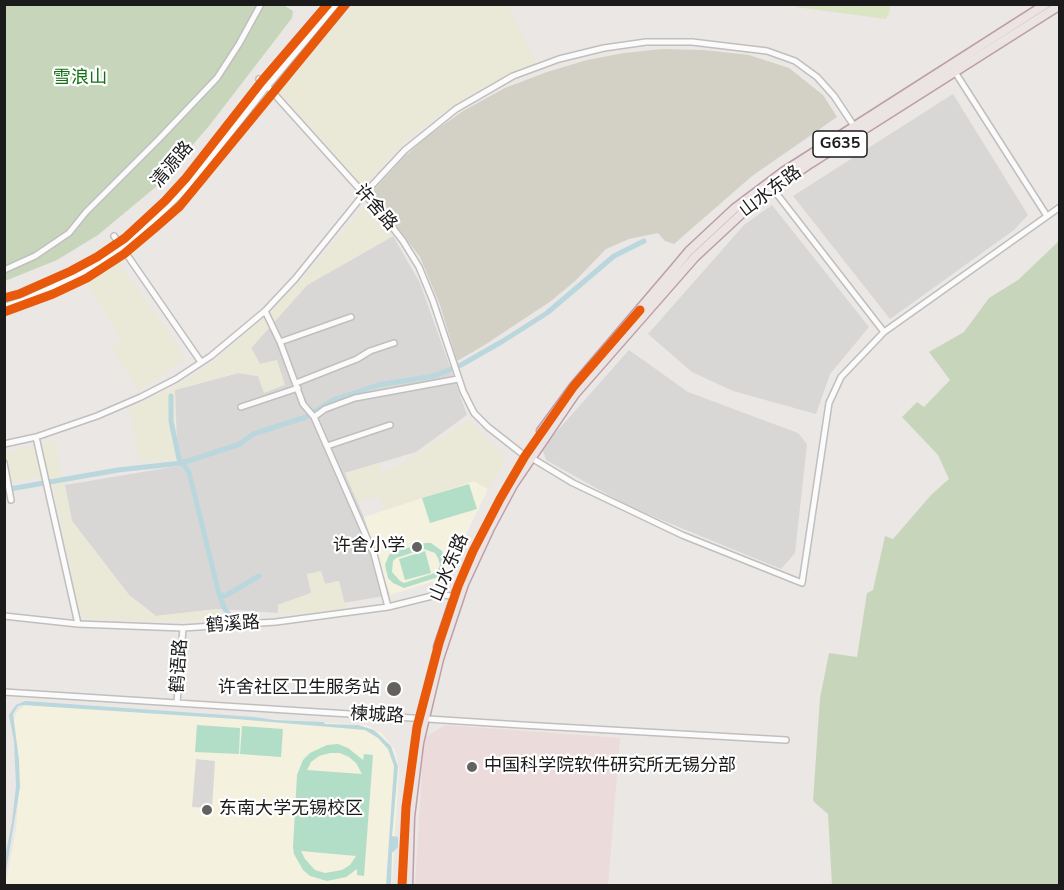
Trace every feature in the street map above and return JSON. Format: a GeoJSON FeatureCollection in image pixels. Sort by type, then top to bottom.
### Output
{"type":"FeatureCollection","features":[{"type":"Feature","properties":{"kind":"highway","name":"山水东路"},"geometry":{"type":"LineString","coordinates":[[527,457],[575,394],[694,257],[732,221],[856,130],[1046,4]]}},
{"type":"Feature","properties":{"kind":"highway","name":"山水东路"},"geometry":{"type":"LineString","coordinates":[[402,885],[407,797],[422,718],[457,598],[527,457],[574,386],[689,251],[749,197],[783,172],[955,72],[1059,5]]}},
{"type":"Feature","properties":{"kind":"highway","name":"山水东路"},"geometry":{"type":"LineString","coordinates":[[408,885],[416,758],[422,718]]}},
{"type":"Feature","properties":{"kind":"street"},"geometry":{"type":"LineString","coordinates":[[4,270],[35,256],[69,233],[86,212],[159,140],[217,78],[261,4]]}},
{"type":"Feature","properties":{"kind":"street","name":"清源路"},"geometry":{"type":"LineString","coordinates":[[4,307],[71,279],[121,245],[186,178],[328,4]]}},
{"type":"Feature","properties":{"kind":"street","name":"清源路"},"geometry":{"type":"LineString","coordinates":[[263,82],[336,4]]}},
{"type":"Feature","properties":{"kind":"street"},"geometry":{"type":"LineString","coordinates":[[4,444],[36,437],[97,416],[176,380],[265,311],[295,279],[363,195],[405,150],[456,109],[513,76],[559,58],[614,46],[646,42],[692,42],[767,51],[795,61],[818,77],[834,96],[856,130]]}},
{"type":"Feature","properties":{"kind":"street"},"geometry":{"type":"LineString","coordinates":[[955,72],[1047,216]]}},
{"type":"Feature","properties":{"kind":"street","name":"许舍路"},"geometry":{"type":"LineString","coordinates":[[263,82],[403,241],[419,267],[458,378],[474,413],[504,441],[573,483],[682,535],[802,583],[829,403],[841,377],[884,332]]}},
{"type":"Feature","properties":{"kind":"street"},"geometry":{"type":"LineString","coordinates":[[774,189],[884,332],[1059,207]]}},
{"type":"Feature","properties":{"kind":"street"},"geometry":{"type":"LineString","coordinates":[[114,236],[201,362]]}},
{"type":"Feature","properties":{"kind":"street","name":"清源路"},"geometry":{"type":"LineString","coordinates":[[4,298],[20,294],[71,271],[121,245]]}},
{"type":"Feature","properties":{"kind":"street"},"geometry":{"type":"LineString","coordinates":[[265,311],[280,342],[303,405],[314,417],[374,554],[388,607]]}},
{"type":"Feature","properties":{"kind":"street"},"geometry":{"type":"LineString","coordinates":[[280,342],[351,317]]}},
{"type":"Feature","properties":{"kind":"street"},"geometry":{"type":"LineString","coordinates":[[241,407],[297,386],[370,351],[394,343]]}},
{"type":"Feature","properties":{"kind":"street"},"geometry":{"type":"LineString","coordinates":[[314,417],[355,398],[458,378]]}},
{"type":"Feature","properties":{"kind":"street"},"geometry":{"type":"LineString","coordinates":[[327,446],[390,425]]}},
{"type":"Feature","properties":{"kind":"street"},"geometry":{"type":"LineString","coordinates":[[36,437],[78,624]]}},
{"type":"Feature","properties":{"kind":"street"},"geometry":{"type":"LineString","coordinates":[[4,464],[11,500]]}},
{"type":"Feature","properties":{"kind":"street","name":"鹤溪路"},"geometry":{"type":"LineString","coordinates":[[4,616],[78,624],[183,628],[276,622],[388,607],[440,594],[457,598]]}},
{"type":"Feature","properties":{"kind":"street","name":"鹤语路"},"geometry":{"type":"LineString","coordinates":[[177,704],[183,628]]}},
{"type":"Feature","properties":{"kind":"street","name":"楝城路"},"geometry":{"type":"LineString","coordinates":[[4,692],[786,740]]}},
{"type":"Feature","properties":{"kind":"shaded area"},"geometry":{"type":"Polygon","coordinates":[[[662,49],[704,50],[749,55],[789,68],[823,95],[837,117],[752,176],[674,244],[665,241],[658,233],[629,239],[606,249],[575,281],[551,301],[457,361],[440,305],[420,257],[371,193],[404,157],[429,135],[463,111],[505,88],[587,60],[662,49]]]}},
{"type":"Feature","properties":{"kind":"shaded area"},"geometry":{"type":"Polygon","coordinates":[[[953,94],[1028,215],[1014,230],[890,319],[793,196],[953,94]]]}},
{"type":"Feature","properties":{"kind":"shaded area"},"geometry":{"type":"Polygon","coordinates":[[[772,205],[869,327],[830,374],[816,414],[733,391],[692,372],[648,334],[744,225],[772,205]]]}},
{"type":"Feature","properties":{"kind":"shaded area"},"geometry":{"type":"Polygon","coordinates":[[[393,236],[420,283],[467,415],[416,452],[345,473],[364,517],[390,595],[343,603],[339,581],[325,584],[320,571],[311,593],[278,605],[278,613],[218,609],[156,616],[129,595],[72,521],[65,485],[178,466],[175,390],[238,373],[258,376],[260,364],[251,348],[307,285],[393,236]]]}},
{"type":"Feature","properties":{"kind":"shaded area"},"geometry":{"type":"Polygon","coordinates":[[[629,350],[688,392],[798,433],[807,444],[795,553],[781,569],[630,507],[546,460],[542,448],[629,350]]]}},
{"type":"Feature","properties":{"kind":"shaded area","name":"许舍小学"},"geometry":{"type":"Polygon","coordinates":[[[474,481],[488,489],[445,578],[390,595],[364,517],[474,481]]]}},
{"type":"Feature","properties":{"kind":"shaded area","name":"东南大学无锡校区"},"geometry":{"type":"Polygon","coordinates":[[[25,705],[367,725],[382,733],[395,750],[399,770],[392,885],[5,886],[16,830],[19,790],[13,725],[16,713],[25,705]]]}},
{"type":"Feature","properties":{"kind":"shaded area"},"geometry":{"type":"Polygon","coordinates":[[[445,725],[620,738],[608,885],[415,886],[424,738],[445,725]]]}},
{"type":"Feature","properties":{"kind":"shaded area"},"geometry":{"type":"Polygon","coordinates":[[[196,759],[215,761],[212,808],[192,807],[196,759]]]}},
{"type":"Feature","properties":{"kind":"green space","name":"雪浪山"},"geometry":{"type":"Polygon","coordinates":[[[282,4],[293,11],[292,18],[209,126],[157,186],[98,235],[57,260],[5,281],[4,5],[282,4]]]}},
{"type":"Feature","properties":{"kind":"green space"},"geometry":{"type":"Polygon","coordinates":[[[797,4],[890,5],[886,19],[796,7],[797,4]]]}},
{"type":"Feature","properties":{"kind":"green space"},"geometry":{"type":"Polygon","coordinates":[[[354,5],[508,5],[536,62],[480,89],[439,115],[405,141],[363,186],[279,92],[354,5]]]}},
{"type":"Feature","properties":{"kind":"green space"},"geometry":{"type":"Polygon","coordinates":[[[365,206],[393,236],[307,285],[251,348],[260,364],[277,360],[285,385],[264,393],[258,376],[238,373],[175,390],[175,460],[140,462],[129,409],[183,382],[219,357],[258,323],[304,277],[365,206]]]}},
{"type":"Feature","properties":{"kind":"green space"},"geometry":{"type":"Polygon","coordinates":[[[1059,241],[1059,885],[832,885],[828,814],[813,801],[820,698],[829,653],[857,657],[867,593],[873,590],[885,536],[893,539],[932,494],[949,479],[938,455],[902,417],[917,402],[924,407],[950,380],[929,352],[964,332],[989,298],[1018,280],[1059,241]]]}},
{"type":"Feature","properties":{"kind":"green space"},"geometry":{"type":"Polygon","coordinates":[[[118,262],[179,347],[184,359],[162,376],[138,390],[112,348],[122,341],[86,281],[118,262]]]}},
{"type":"Feature","properties":{"kind":"green space"},"geometry":{"type":"Polygon","coordinates":[[[469,420],[505,456],[504,463],[488,489],[474,481],[385,510],[380,496],[358,502],[345,473],[379,463],[383,472],[395,468],[469,420]]]}},
{"type":"Feature","properties":{"kind":"green space"},"geometry":{"type":"Polygon","coordinates":[[[55,441],[72,521],[129,595],[156,616],[218,609],[228,620],[142,622],[86,619],[79,610],[51,475],[5,483],[4,453],[55,441]]]}},
{"type":"Feature","properties":{"kind":"green space"},"geometry":{"type":"Polygon","coordinates":[[[469,484],[477,509],[430,523],[422,498],[469,484]]]}},
{"type":"Feature","properties":{"kind":"green space"},"geometry":{"type":"Polygon","coordinates":[[[431,543],[442,551],[446,564],[441,575],[404,588],[388,578],[385,565],[389,555],[431,543]],[[424,549],[396,558],[393,561],[392,572],[404,583],[432,574],[440,565],[435,553],[424,549]]]}},
{"type":"Feature","properties":{"kind":"green space"},"geometry":{"type":"Polygon","coordinates":[[[425,551],[431,573],[405,580],[399,559],[425,551]]]}},
{"type":"Feature","properties":{"kind":"green space"},"geometry":{"type":"Polygon","coordinates":[[[321,571],[325,584],[339,581],[346,608],[306,614],[278,613],[278,605],[311,593],[307,574],[321,571]]]}},
{"type":"Feature","properties":{"kind":"green space"},"geometry":{"type":"Polygon","coordinates":[[[197,725],[240,728],[239,754],[195,752],[197,725]]]}},
{"type":"Feature","properties":{"kind":"green space"},"geometry":{"type":"Polygon","coordinates":[[[242,726],[283,729],[281,757],[240,754],[242,726]]]}},
{"type":"Feature","properties":{"kind":"green space"},"geometry":{"type":"Polygon","coordinates":[[[338,744],[348,748],[363,760],[364,754],[373,755],[364,876],[357,875],[357,869],[346,877],[327,881],[310,876],[303,870],[294,854],[297,775],[303,760],[310,753],[327,745],[338,744]],[[340,753],[319,756],[311,762],[307,770],[362,774],[356,763],[349,757],[340,753]],[[301,851],[315,870],[325,873],[342,870],[350,865],[356,856],[301,851]]]}},
{"type":"Feature","properties":{"kind":"water"},"geometry":{"type":"Polygon","coordinates":[[[25,701],[324,722],[325,724],[358,725],[374,730],[391,746],[398,767],[392,836],[398,837],[398,847],[392,853],[391,885],[386,885],[394,766],[388,749],[378,738],[365,730],[23,705],[18,706],[13,714],[20,787],[5,877],[5,857],[16,786],[14,741],[9,715],[16,705],[25,701]]]}},
{"type":"Feature","properties":{"kind":"waterway"},"geometry":{"type":"LineString","coordinates":[[4,490],[118,470],[182,463],[240,444],[253,434],[306,417],[333,400],[378,385],[434,376],[461,365],[547,313],[614,256],[644,241]]}},
{"type":"Feature","properties":{"kind":"waterway"},"geometry":{"type":"LineString","coordinates":[[171,396],[171,421],[179,459],[189,472],[219,594],[225,596],[259,576]]}},
{"type":"Feature","properties":{"kind":"waterway"},"geometry":{"type":"LineString","coordinates":[[219,594],[234,622]]}},
{"type":"Feature","properties":{"kind":"cycle path"},"geometry":{"type":"LineString","coordinates":[[4,298],[19,294],[71,271],[125,238],[186,178],[262,81],[328,4]]}},
{"type":"Feature","properties":{"kind":"cycle path"},"geometry":{"type":"LineString","coordinates":[[4,312],[53,294],[87,278],[124,254],[180,206],[346,4]]}},
{"type":"Feature","properties":{"kind":"cycle path"},"geometry":{"type":"LineString","coordinates":[[402,886],[406,807],[417,727],[439,643],[458,586],[473,551],[525,456],[574,386],[640,310]]}},
{"type":"Feature","properties":{"kind":"place","name":"许舍小学"},"geometry":{"type":"Point","coordinates":[417,547]}},
{"type":"Feature","properties":{"kind":"place","name":"许舍社区卫生服务站"},"geometry":{"type":"Point","coordinates":[394,689]}},
{"type":"Feature","properties":{"kind":"place","name":"中国科学院软件研究所无锡分部"},"geometry":{"type":"Point","coordinates":[472,767]}},
{"type":"Feature","properties":{"kind":"place","name":"东南大学无锡校区"},"geometry":{"type":"Point","coordinates":[207,810]}}]}
